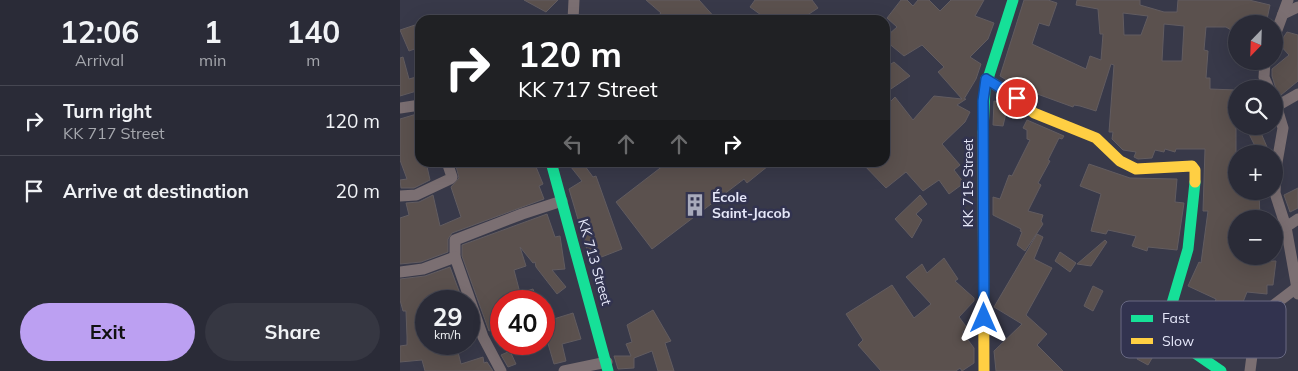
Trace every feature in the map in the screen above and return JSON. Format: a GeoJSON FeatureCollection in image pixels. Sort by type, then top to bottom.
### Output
{"type":"FeatureCollection","features":[{"type":"Feature","properties":{"kind":"street"},"geometry":{"type":"LineString","coordinates":[[573,15],[574,0]]}},
{"type":"Feature","properties":{"kind":"street","name":"KK 715 Street"},"geometry":{"type":"LineString","coordinates":[[984,371],[983,125],[986,79],[1013,0]]}},
{"type":"Feature","properties":{"kind":"street"},"geometry":{"type":"LineString","coordinates":[[1283,14],[1288,0]]}},
{"type":"Feature","properties":{"kind":"street"},"geometry":{"type":"LineString","coordinates":[[1283,14],[1298,8]]}},
{"type":"Feature","properties":{"kind":"street"},"geometry":{"type":"LineString","coordinates":[[986,79],[1017,98],[1034,113],[1096,138],[1120,162],[1136,169],[1192,166],[1195,170],[1194,201],[1188,249],[1172,301]]}},
{"type":"Feature","properties":{"kind":"street"},"geometry":{"type":"LineString","coordinates":[[1283,99],[1298,94]]}},
{"type":"Feature","properties":{"kind":"street"},"geometry":{"type":"LineString","coordinates":[[400,108],[415,107]]}},
{"type":"Feature","properties":{"kind":"street"},"geometry":{"type":"LineString","coordinates":[[1282,135],[1274,182],[1286,227],[1297,291],[1282,301]]}},
{"type":"Feature","properties":{"kind":"street"},"geometry":{"type":"LineString","coordinates":[[400,196],[416,195],[450,179],[452,177],[449,167]]}},
{"type":"Feature","properties":{"kind":"street","name":"KK 713 Street"},"geometry":{"type":"LineString","coordinates":[[552,167],[608,366]]}},
{"type":"Feature","properties":{"kind":"street"},"geometry":{"type":"LineString","coordinates":[[501,371],[483,336],[455,257],[455,240],[522,214],[562,202]]}},
{"type":"Feature","properties":{"kind":"street"},"geometry":{"type":"LineString","coordinates":[[1286,227],[1298,219]]}},
{"type":"Feature","properties":{"kind":"street"},"geometry":{"type":"LineString","coordinates":[[400,272],[423,268],[455,257]]}},
{"type":"Feature","properties":{"kind":"street"},"geometry":{"type":"LineString","coordinates":[[1202,358],[1221,371]]}},
{"type":"Feature","properties":{"kind":"street"},"geometry":{"type":"LineString","coordinates":[[1250,371],[1252,358]]}},
{"type":"Feature","properties":{"kind":"street"},"geometry":{"type":"LineString","coordinates":[[564,371],[608,366]]}},
{"type":"Feature","properties":{"kind":"building"},"geometry":{"type":"Polygon","coordinates":[[[524,0],[558,0],[546,12],[524,0]]]}},
{"type":"Feature","properties":{"kind":"building"},"geometry":{"type":"Polygon","coordinates":[[[646,0],[699,0],[712,15],[659,15],[661,13],[646,0]]]}},
{"type":"Feature","properties":{"kind":"building"},"geometry":{"type":"Polygon","coordinates":[[[755,0],[812,0],[818,8],[808,15],[761,15],[750,7],[755,0]]]}},
{"type":"Feature","properties":{"kind":"building"},"geometry":{"type":"Polygon","coordinates":[[[901,0],[907,0],[913,6],[918,0],[929,0],[940,11],[951,0],[984,0],[975,16],[994,23],[988,39],[970,57],[981,64],[976,79],[964,99],[966,99],[957,105],[970,112],[965,122],[942,144],[960,165],[954,170],[964,183],[949,194],[939,180],[923,191],[906,172],[886,188],[866,167],[890,167],[890,102],[895,97],[913,120],[934,96],[962,99],[938,72],[944,67],[922,45],[904,56],[890,44],[890,33],[897,27],[890,21],[889,15],[901,0]]]}},
{"type":"Feature","properties":{"kind":"building"},"geometry":{"type":"Polygon","coordinates":[[[1024,0],[1048,0],[1057,3],[1049,26],[1039,23],[1032,44],[1086,69],[1090,56],[1101,60],[1103,34],[1100,34],[1098,9],[1076,5],[1077,0],[1140,0],[1140,5],[1164,12],[1177,12],[1178,0],[1249,0],[1270,5],[1268,15],[1228,15],[1228,28],[1206,27],[1204,50],[1208,51],[1206,78],[1210,78],[1210,89],[1228,90],[1228,135],[1236,135],[1236,145],[1228,145],[1228,200],[1259,200],[1260,210],[1228,210],[1228,265],[1276,265],[1273,285],[1267,285],[1267,294],[1247,292],[1243,301],[1215,301],[1216,299],[1188,286],[1199,262],[1201,263],[1208,211],[1203,211],[1205,149],[1176,149],[1175,152],[1165,149],[1164,152],[1155,150],[1152,158],[1138,159],[1134,157],[1136,152],[1123,150],[1112,139],[1113,132],[1109,132],[1114,65],[1111,64],[1096,111],[1080,106],[1074,105],[1073,107],[1018,87],[1000,76],[1024,0]],[[1123,13],[1124,35],[1141,35],[1148,16],[1123,13]],[[1164,24],[1162,61],[1182,61],[1184,26],[1164,24]]]}},
{"type":"Feature","properties":{"kind":"building"},"geometry":{"type":"Polygon","coordinates":[[[415,25],[415,49],[409,51],[400,30],[415,25]]]}},
{"type":"Feature","properties":{"kind":"building"},"geometry":{"type":"Polygon","coordinates":[[[1287,32],[1298,35],[1298,81],[1283,93],[1283,80],[1273,80],[1272,70],[1283,70],[1283,60],[1289,55],[1283,48],[1283,38],[1287,32]]]}},
{"type":"Feature","properties":{"kind":"building"},"geometry":{"type":"Polygon","coordinates":[[[403,57],[409,79],[415,77],[415,92],[400,96],[400,58],[403,57]]]}},
{"type":"Feature","properties":{"kind":"building"},"geometry":{"type":"Polygon","coordinates":[[[894,62],[910,76],[890,90],[890,65],[894,62]]]}},
{"type":"Feature","properties":{"kind":"building"},"geometry":{"type":"Polygon","coordinates":[[[994,101],[1008,104],[1003,126],[993,125],[994,101]]]}},
{"type":"Feature","properties":{"kind":"building"},"geometry":{"type":"Polygon","coordinates":[[[415,114],[415,167],[427,167],[430,180],[414,188],[401,188],[400,180],[407,179],[400,160],[400,119],[415,114]]]}},
{"type":"Feature","properties":{"kind":"building"},"geometry":{"type":"Polygon","coordinates":[[[1027,120],[1064,136],[1062,139],[1059,138],[1048,160],[1050,161],[1038,183],[1041,185],[1028,211],[1043,215],[1041,221],[1043,224],[1025,251],[1017,245],[1022,232],[1020,231],[1021,229],[993,215],[993,197],[1000,199],[1009,175],[1012,176],[1030,140],[1027,139],[1027,130],[1023,128],[1027,120]]]}},
{"type":"Feature","properties":{"kind":"building"},"geometry":{"type":"Polygon","coordinates":[[[1250,135],[1262,135],[1266,145],[1254,145],[1250,135]]]}},
{"type":"Feature","properties":{"kind":"building"},"geometry":{"type":"Polygon","coordinates":[[[1089,164],[1130,178],[1177,179],[1175,202],[1184,203],[1177,250],[1148,247],[1147,251],[1132,246],[1136,236],[1108,230],[1106,234],[1091,231],[1101,194],[1080,186],[1089,164]]]}},
{"type":"Feature","properties":{"kind":"building"},"geometry":{"type":"Polygon","coordinates":[[[456,167],[536,167],[543,184],[539,186],[544,199],[452,233],[448,239],[448,252],[421,262],[400,264],[400,218],[409,215],[406,203],[419,202],[433,195],[440,226],[461,217],[451,187],[459,178],[456,167]]]}},
{"type":"Feature","properties":{"kind":"building"},"geometry":{"type":"Polygon","coordinates":[[[571,167],[586,167],[593,177],[596,176],[622,249],[599,258],[595,251],[588,253],[569,189],[582,181],[571,167]]]}},
{"type":"Feature","properties":{"kind":"building","name":"École Saint-Jacob"},"geometry":{"type":"Polygon","coordinates":[[[662,167],[767,167],[747,183],[744,179],[652,249],[616,202],[662,167]]]}},
{"type":"Feature","properties":{"kind":"building"},"geometry":{"type":"Polygon","coordinates":[[[1298,188],[1298,208],[1290,212],[1284,195],[1298,188]]]}},
{"type":"Feature","properties":{"kind":"building"},"geometry":{"type":"Polygon","coordinates":[[[920,195],[927,204],[916,214],[922,220],[912,238],[895,219],[920,195]]]}},
{"type":"Feature","properties":{"kind":"building"},"geometry":{"type":"Polygon","coordinates":[[[547,214],[555,237],[560,236],[565,269],[552,270],[566,287],[557,294],[536,267],[535,262],[533,263],[520,247],[526,266],[514,270],[519,290],[490,290],[489,331],[480,306],[480,290],[474,290],[462,256],[462,245],[547,214]]]}},
{"type":"Feature","properties":{"kind":"building"},"geometry":{"type":"Polygon","coordinates":[[[1037,234],[1043,237],[1034,259],[1052,268],[1026,315],[1047,334],[1037,345],[1063,371],[996,371],[994,351],[1022,324],[994,307],[1037,234]]]}},
{"type":"Feature","properties":{"kind":"building"},"geometry":{"type":"Polygon","coordinates":[[[1105,240],[1107,242],[1091,266],[1077,264],[1105,240]]]}},
{"type":"Feature","properties":{"kind":"building"},"geometry":{"type":"Polygon","coordinates":[[[1060,252],[1076,263],[1070,272],[1055,261],[1060,252]]]}},
{"type":"Feature","properties":{"kind":"building"},"geometry":{"type":"Polygon","coordinates":[[[944,258],[958,279],[955,281],[974,298],[974,301],[959,317],[968,329],[962,332],[974,348],[974,363],[962,371],[960,368],[956,371],[881,371],[858,345],[863,340],[846,314],[892,285],[914,318],[931,304],[906,277],[922,264],[927,273],[944,258]]]}},
{"type":"Feature","properties":{"kind":"building"},"geometry":{"type":"Polygon","coordinates":[[[450,267],[459,290],[415,290],[415,355],[459,355],[461,364],[483,357],[484,363],[487,362],[493,371],[425,371],[422,360],[400,362],[400,346],[407,345],[407,337],[406,311],[403,311],[400,300],[400,279],[425,276],[450,267]]]}},
{"type":"Feature","properties":{"kind":"building"},"geometry":{"type":"Polygon","coordinates":[[[1093,286],[1103,291],[1093,311],[1084,306],[1093,286]]]}},
{"type":"Feature","properties":{"kind":"building"},"geometry":{"type":"Polygon","coordinates":[[[653,310],[671,341],[665,343],[674,371],[658,371],[652,351],[634,358],[634,368],[618,369],[614,356],[631,356],[626,344],[632,342],[627,325],[653,310]]]}},
{"type":"Feature","properties":{"kind":"building"},"geometry":{"type":"Polygon","coordinates":[[[573,313],[581,339],[562,344],[566,361],[554,364],[551,355],[555,355],[555,319],[573,313]]]}},
{"type":"Feature","properties":{"kind":"building"},"geometry":{"type":"Polygon","coordinates":[[[501,355],[512,355],[516,364],[508,367],[501,355]]]}},
{"type":"Feature","properties":{"kind":"building"},"geometry":{"type":"Polygon","coordinates":[[[1138,358],[1152,358],[1148,365],[1138,358]]]}},
{"type":"Feature","properties":{"kind":"traffic: fast"},"geometry":{"type":"LineString","coordinates":[[983,132],[985,88],[1013,0]]}},
{"type":"Feature","properties":{"kind":"traffic: fast"},"geometry":{"type":"LineString","coordinates":[[552,167],[608,371]]}},
{"type":"Feature","properties":{"kind":"traffic: fast"},"geometry":{"type":"LineString","coordinates":[[1173,301],[1188,249],[1195,182]]}},
{"type":"Feature","properties":{"kind":"traffic: fast"},"geometry":{"type":"LineString","coordinates":[[1202,358],[1221,371]]}},
{"type":"Feature","properties":{"kind":"traffic: slow"},"geometry":{"type":"LineString","coordinates":[[986,79],[1017,98],[1034,113],[1096,138],[1120,161],[1136,169],[1192,166],[1195,170],[1195,182]]}},
{"type":"Feature","properties":{"kind":"traffic: slow"},"geometry":{"type":"LineString","coordinates":[[983,132],[984,371]]}},
{"type":"Feature","properties":{"kind":"place","name":"École Saint-Jacob"},"geometry":{"type":"Point","coordinates":[695,205]}},
{"type":"Feature","properties":{"kind":"route"},"geometry":{"type":"LineString","coordinates":[[984,318],[983,101],[986,79],[1017,98]]}}]}
